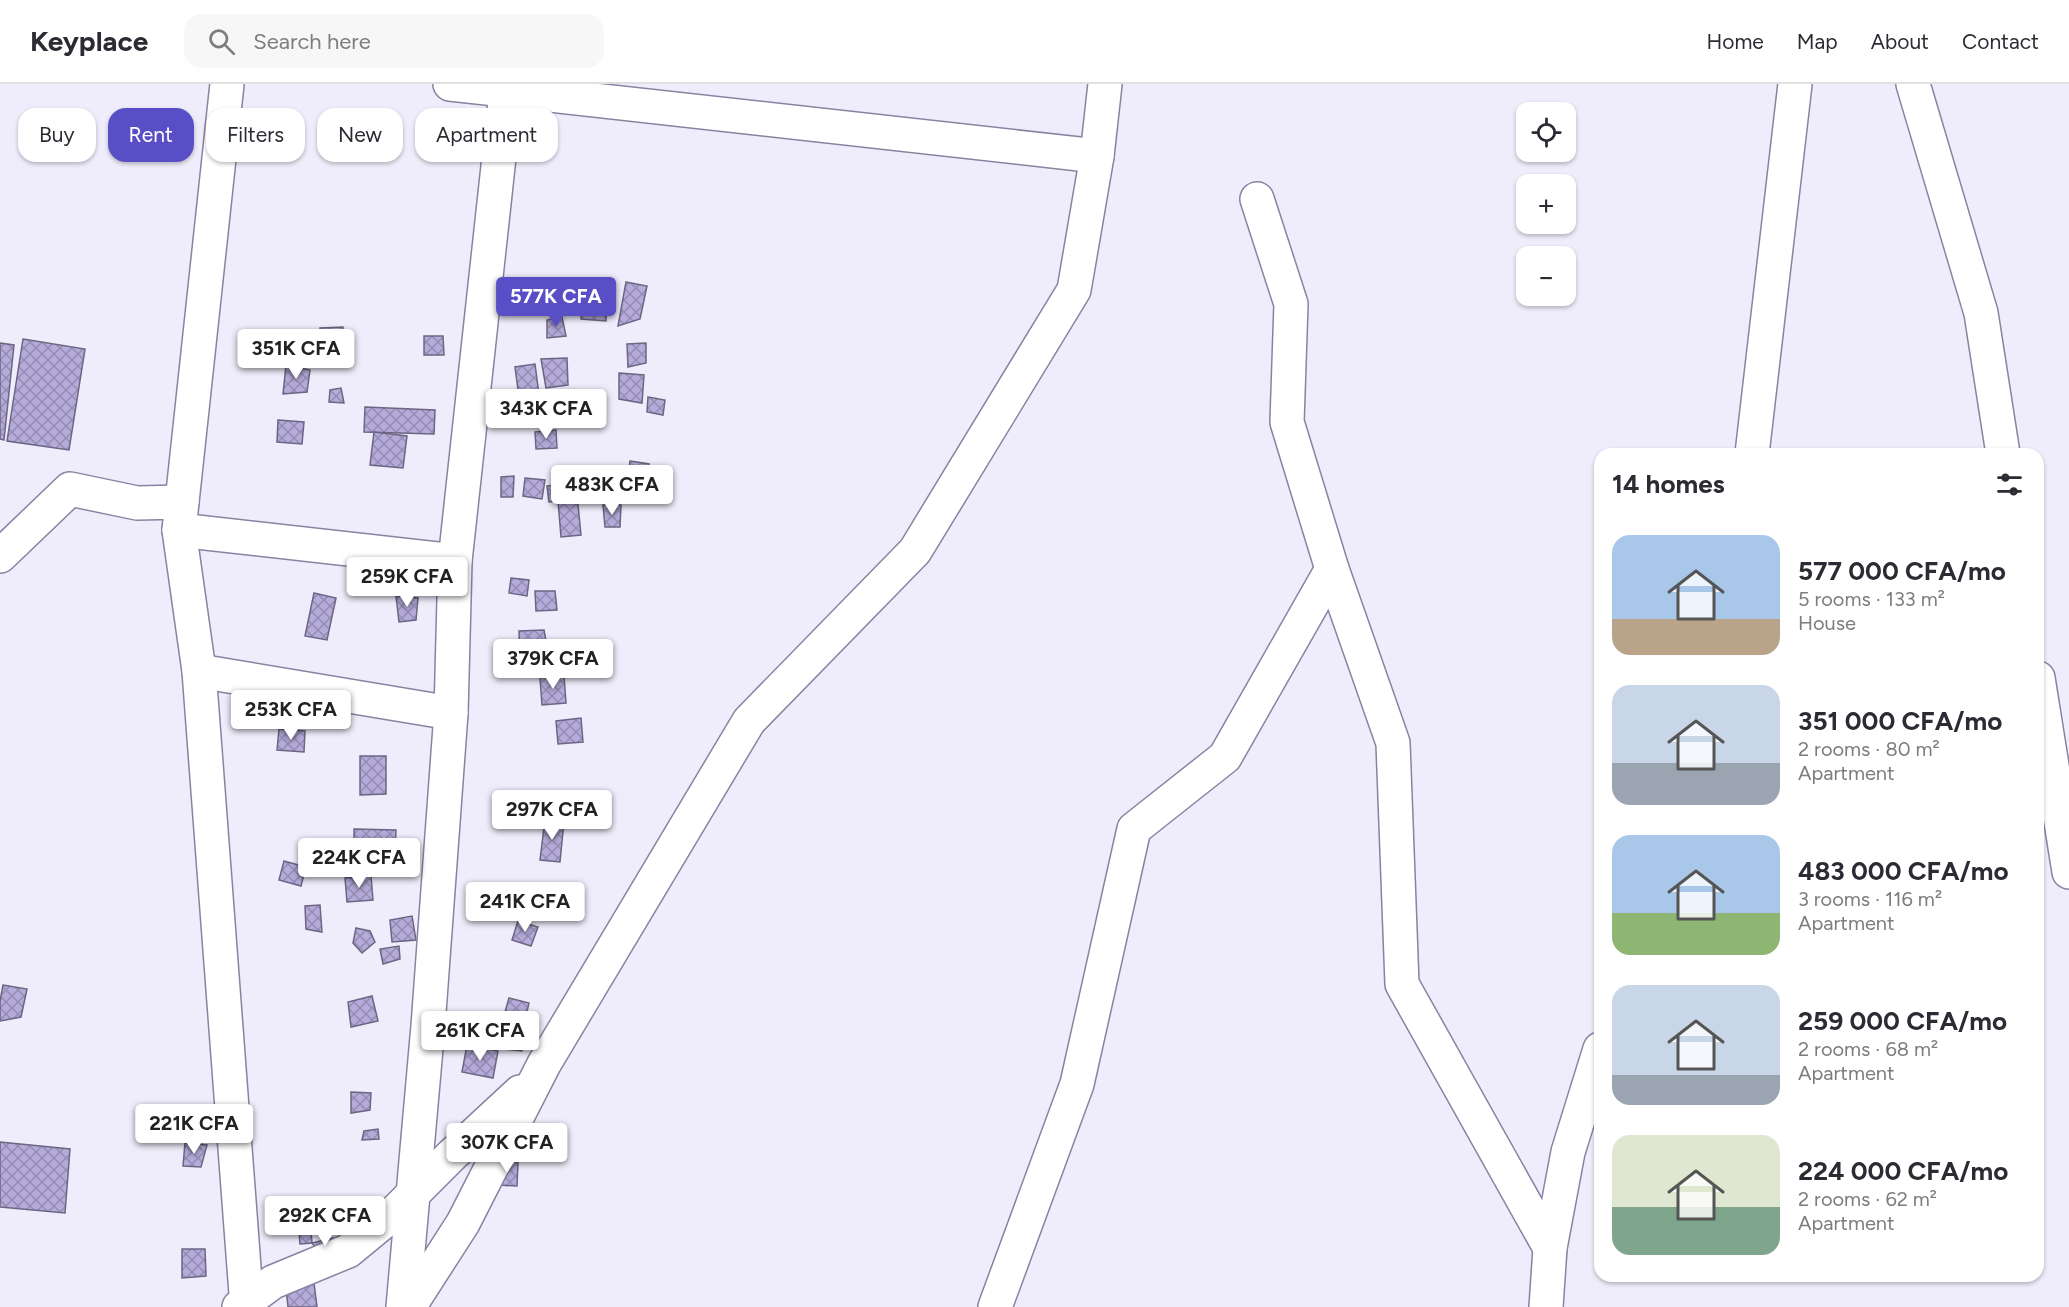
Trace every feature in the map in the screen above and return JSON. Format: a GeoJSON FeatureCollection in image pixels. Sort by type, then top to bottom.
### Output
{"type":"FeatureCollection","features":[{"type":"Feature","properties":{"kind":"street"},"geometry":{"type":"LineString","coordinates":[[227,84],[180,516],[198,670],[244,1305]]}},
{"type":"Feature","properties":{"kind":"street"},"geometry":{"type":"LineString","coordinates":[[450,84],[506,87],[1097,156]]}},
{"type":"Feature","properties":{"kind":"street"},"geometry":{"type":"LineString","coordinates":[[409,1307],[463,1223],[537,1077],[749,721],[915,551],[1074,290],[1097,156],[1105,84]]}},
{"type":"Feature","properties":{"kind":"street"},"geometry":{"type":"LineString","coordinates":[[1753,448],[1795,84]]}},
{"type":"Feature","properties":{"kind":"street"},"geometry":{"type":"LineString","coordinates":[[1913,84],[1981,312],[2002,448]]}},
{"type":"Feature","properties":{"kind":"street"},"geometry":{"type":"LineString","coordinates":[[404,1307],[451,713],[455,561],[506,87]]}},
{"type":"Feature","properties":{"kind":"street"},"geometry":{"type":"LineString","coordinates":[[1257,199],[1292,304],[1287,422],[1332,569],[1393,742],[1402,984],[1550,1248]]}},
{"type":"Feature","properties":{"kind":"street"},"geometry":{"type":"LineString","coordinates":[[0,556],[70,489],[137,503],[180,516],[455,561]]}},
{"type":"Feature","properties":{"kind":"street"},"geometry":{"type":"LineString","coordinates":[[995,1307],[1077,1084],[1134,829],[1225,757],[1332,569]]}},
{"type":"Feature","properties":{"kind":"street"},"geometry":{"type":"LineString","coordinates":[[198,670],[451,713]]}},
{"type":"Feature","properties":{"kind":"street"},"geometry":{"type":"LineString","coordinates":[[2044,716],[2069,872]]}},
{"type":"Feature","properties":{"kind":"street"},"geometry":{"type":"LineString","coordinates":[[1546,1307],[1550,1248],[1568,1152],[1594,1068]]}},
{"type":"Feature","properties":{"kind":"street"},"geometry":{"type":"LineString","coordinates":[[244,1305],[273,1282],[348,1251],[393,1214],[452,1155],[537,1077]]}},
{"type":"Feature","properties":{"kind":"building"},"geometry":{"type":"Polygon","coordinates":[[[626,282],[647,286],[640,319],[618,326],[626,282]]]}},
{"type":"Feature","properties":{"kind":"building"},"geometry":{"type":"Polygon","coordinates":[[[582,294],[607,295],[606,321],[581,319],[582,294]]]}},
{"type":"Feature","properties":{"kind":"building"},"geometry":{"type":"Polygon","coordinates":[[[562,317],[566,336],[547,338],[547,320],[562,317]]]}},
{"type":"Feature","properties":{"kind":"building"},"geometry":{"type":"Polygon","coordinates":[[[343,327],[344,346],[321,347],[320,328],[343,327]]]}},
{"type":"Feature","properties":{"kind":"building"},"geometry":{"type":"Polygon","coordinates":[[[424,336],[443,336],[444,355],[424,355],[424,336]]]}},
{"type":"Feature","properties":{"kind":"building"},"geometry":{"type":"Polygon","coordinates":[[[23,339],[85,349],[69,450],[7,441],[23,339]]]}},
{"type":"Feature","properties":{"kind":"building"},"geometry":{"type":"Polygon","coordinates":[[[0,343],[14,345],[4,440],[0,439],[0,343]]]}},
{"type":"Feature","properties":{"kind":"building"},"geometry":{"type":"Polygon","coordinates":[[[646,343],[646,363],[628,367],[627,344],[646,343]]]}},
{"type":"Feature","properties":{"kind":"building"},"geometry":{"type":"Polygon","coordinates":[[[567,358],[568,385],[546,388],[541,359],[567,358]]]}},
{"type":"Feature","properties":{"kind":"building"},"geometry":{"type":"Polygon","coordinates":[[[535,364],[540,402],[520,405],[515,367],[535,364]]]}},
{"type":"Feature","properties":{"kind":"building"},"geometry":{"type":"Polygon","coordinates":[[[286,365],[310,370],[307,392],[283,394],[286,365]]]}},
{"type":"Feature","properties":{"kind":"building"},"geometry":{"type":"Polygon","coordinates":[[[619,373],[644,375],[642,403],[619,399],[619,373]]]}},
{"type":"Feature","properties":{"kind":"building"},"geometry":{"type":"Polygon","coordinates":[[[341,388],[344,403],[329,402],[330,390],[341,388]]]}},
{"type":"Feature","properties":{"kind":"building"},"geometry":{"type":"Polygon","coordinates":[[[648,397],[665,400],[663,415],[647,412],[648,397]]]}},
{"type":"Feature","properties":{"kind":"building"},"geometry":{"type":"Polygon","coordinates":[[[365,407],[435,410],[434,434],[364,432],[365,407]]]}},
{"type":"Feature","properties":{"kind":"building"},"geometry":{"type":"Polygon","coordinates":[[[278,420],[304,422],[302,444],[277,442],[278,420]]]}},
{"type":"Feature","properties":{"kind":"building"},"geometry":{"type":"Polygon","coordinates":[[[556,430],[557,448],[536,449],[535,432],[556,430]]]}},
{"type":"Feature","properties":{"kind":"building"},"geometry":{"type":"Polygon","coordinates":[[[374,432],[407,436],[403,468],[370,465],[374,432]]]}},
{"type":"Feature","properties":{"kind":"building"},"geometry":{"type":"Polygon","coordinates":[[[630,461],[649,464],[644,499],[607,493],[611,466],[629,469],[630,461]]]}},
{"type":"Feature","properties":{"kind":"building"},"geometry":{"type":"Polygon","coordinates":[[[514,476],[513,497],[501,497],[501,477],[514,476]]]}},
{"type":"Feature","properties":{"kind":"building"},"geometry":{"type":"Polygon","coordinates":[[[525,478],[545,480],[542,499],[523,496],[525,478]]]}},
{"type":"Feature","properties":{"kind":"building"},"geometry":{"type":"Polygon","coordinates":[[[576,484],[581,535],[561,537],[558,501],[549,502],[547,486],[576,484]]]}},
{"type":"Feature","properties":{"kind":"building"},"geometry":{"type":"Polygon","coordinates":[[[603,505],[621,505],[620,527],[605,527],[603,505]]]}},
{"type":"Feature","properties":{"kind":"building"},"geometry":{"type":"Polygon","coordinates":[[[511,578],[529,580],[527,596],[509,593],[511,578]]]}},
{"type":"Feature","properties":{"kind":"building"},"geometry":{"type":"Polygon","coordinates":[[[535,591],[555,591],[557,610],[536,611],[535,591]]]}},
{"type":"Feature","properties":{"kind":"building"},"geometry":{"type":"Polygon","coordinates":[[[314,593],[336,598],[327,640],[305,636],[314,593]]]}},
{"type":"Feature","properties":{"kind":"building"},"geometry":{"type":"Polygon","coordinates":[[[396,596],[418,598],[416,620],[399,622],[396,596]]]}},
{"type":"Feature","properties":{"kind":"building"},"geometry":{"type":"Polygon","coordinates":[[[544,630],[549,658],[520,661],[519,631],[544,630]]]}},
{"type":"Feature","properties":{"kind":"building"},"geometry":{"type":"Polygon","coordinates":[[[564,675],[566,703],[542,705],[540,678],[564,675]]]}},
{"type":"Feature","properties":{"kind":"building"},"geometry":{"type":"Polygon","coordinates":[[[581,718],[583,742],[558,744],[556,721],[581,718]]]}},
{"type":"Feature","properties":{"kind":"building"},"geometry":{"type":"Polygon","coordinates":[[[279,729],[305,731],[304,752],[277,750],[279,729]]]}},
{"type":"Feature","properties":{"kind":"building"},"geometry":{"type":"Polygon","coordinates":[[[360,756],[386,756],[386,794],[360,795],[360,756]]]}},
{"type":"Feature","properties":{"kind":"building"},"geometry":{"type":"Polygon","coordinates":[[[545,819],[564,821],[560,862],[540,860],[545,819]]]}},
{"type":"Feature","properties":{"kind":"building"},"geometry":{"type":"Polygon","coordinates":[[[354,829],[396,830],[395,850],[354,850],[354,829]]]}},
{"type":"Feature","properties":{"kind":"building"},"geometry":{"type":"Polygon","coordinates":[[[284,861],[306,867],[301,886],[279,880],[284,861]]]}},
{"type":"Feature","properties":{"kind":"building"},"geometry":{"type":"Polygon","coordinates":[[[371,876],[373,900],[347,902],[345,878],[371,876]]]}},
{"type":"Feature","properties":{"kind":"building"},"geometry":{"type":"Polygon","coordinates":[[[320,905],[322,932],[306,929],[305,906],[320,905]]]}},
{"type":"Feature","properties":{"kind":"building"},"geometry":{"type":"Polygon","coordinates":[[[412,916],[416,940],[392,942],[390,920],[412,916]]]}},
{"type":"Feature","properties":{"kind":"building"},"geometry":{"type":"Polygon","coordinates":[[[518,921],[538,927],[531,946],[512,940],[518,921]]]}},
{"type":"Feature","properties":{"kind":"building"},"geometry":{"type":"Polygon","coordinates":[[[356,928],[370,931],[375,942],[362,953],[353,943],[356,928]]]}},
{"type":"Feature","properties":{"kind":"building"},"geometry":{"type":"Polygon","coordinates":[[[399,946],[400,959],[383,964],[380,949],[399,946]]]}},
{"type":"Feature","properties":{"kind":"building"},"geometry":{"type":"Polygon","coordinates":[[[3,985],[27,989],[21,1017],[0,1021],[3,985]]]}},
{"type":"Feature","properties":{"kind":"building"},"geometry":{"type":"Polygon","coordinates":[[[372,996],[378,1021],[351,1027],[348,1002],[372,996]]]}},
{"type":"Feature","properties":{"kind":"building"},"geometry":{"type":"Polygon","coordinates":[[[509,998],[529,1003],[524,1024],[503,1019],[509,998]]]}},
{"type":"Feature","properties":{"kind":"building"},"geometry":{"type":"Polygon","coordinates":[[[498,1024],[525,1029],[522,1051],[495,1048],[498,1024]]]}},
{"type":"Feature","properties":{"kind":"building"},"geometry":{"type":"Polygon","coordinates":[[[467,1045],[498,1051],[493,1078],[462,1072],[467,1045]]]}},
{"type":"Feature","properties":{"kind":"building"},"geometry":{"type":"Polygon","coordinates":[[[351,1092],[371,1093],[370,1110],[351,1113],[351,1092]]]}},
{"type":"Feature","properties":{"kind":"building"},"geometry":{"type":"Polygon","coordinates":[[[378,1129],[379,1139],[362,1140],[364,1131],[378,1129]]]}},
{"type":"Feature","properties":{"kind":"building"},"geometry":{"type":"Polygon","coordinates":[[[0,1142],[70,1149],[65,1213],[0,1207],[0,1142]]]}},
{"type":"Feature","properties":{"kind":"building"},"geometry":{"type":"Polygon","coordinates":[[[185,1143],[207,1145],[201,1167],[183,1166],[185,1143]]]}},
{"type":"Feature","properties":{"kind":"building"},"geometry":{"type":"Polygon","coordinates":[[[497,1162],[518,1162],[517,1186],[497,1185],[497,1162]]]}},
{"type":"Feature","properties":{"kind":"building"},"geometry":{"type":"Polygon","coordinates":[[[311,1231],[312,1243],[300,1244],[299,1232],[311,1231]]]}},
{"type":"Feature","properties":{"kind":"building"},"geometry":{"type":"Polygon","coordinates":[[[333,1238],[336,1252],[321,1256],[312,1243],[333,1238]]]}},
{"type":"Feature","properties":{"kind":"building"},"geometry":{"type":"Polygon","coordinates":[[[182,1249],[205,1249],[206,1276],[182,1278],[182,1249]]]}},
{"type":"Feature","properties":{"kind":"building"},"geometry":{"type":"Polygon","coordinates":[[[313,1275],[317,1307],[288,1307],[285,1278],[313,1275]]]}}]}
